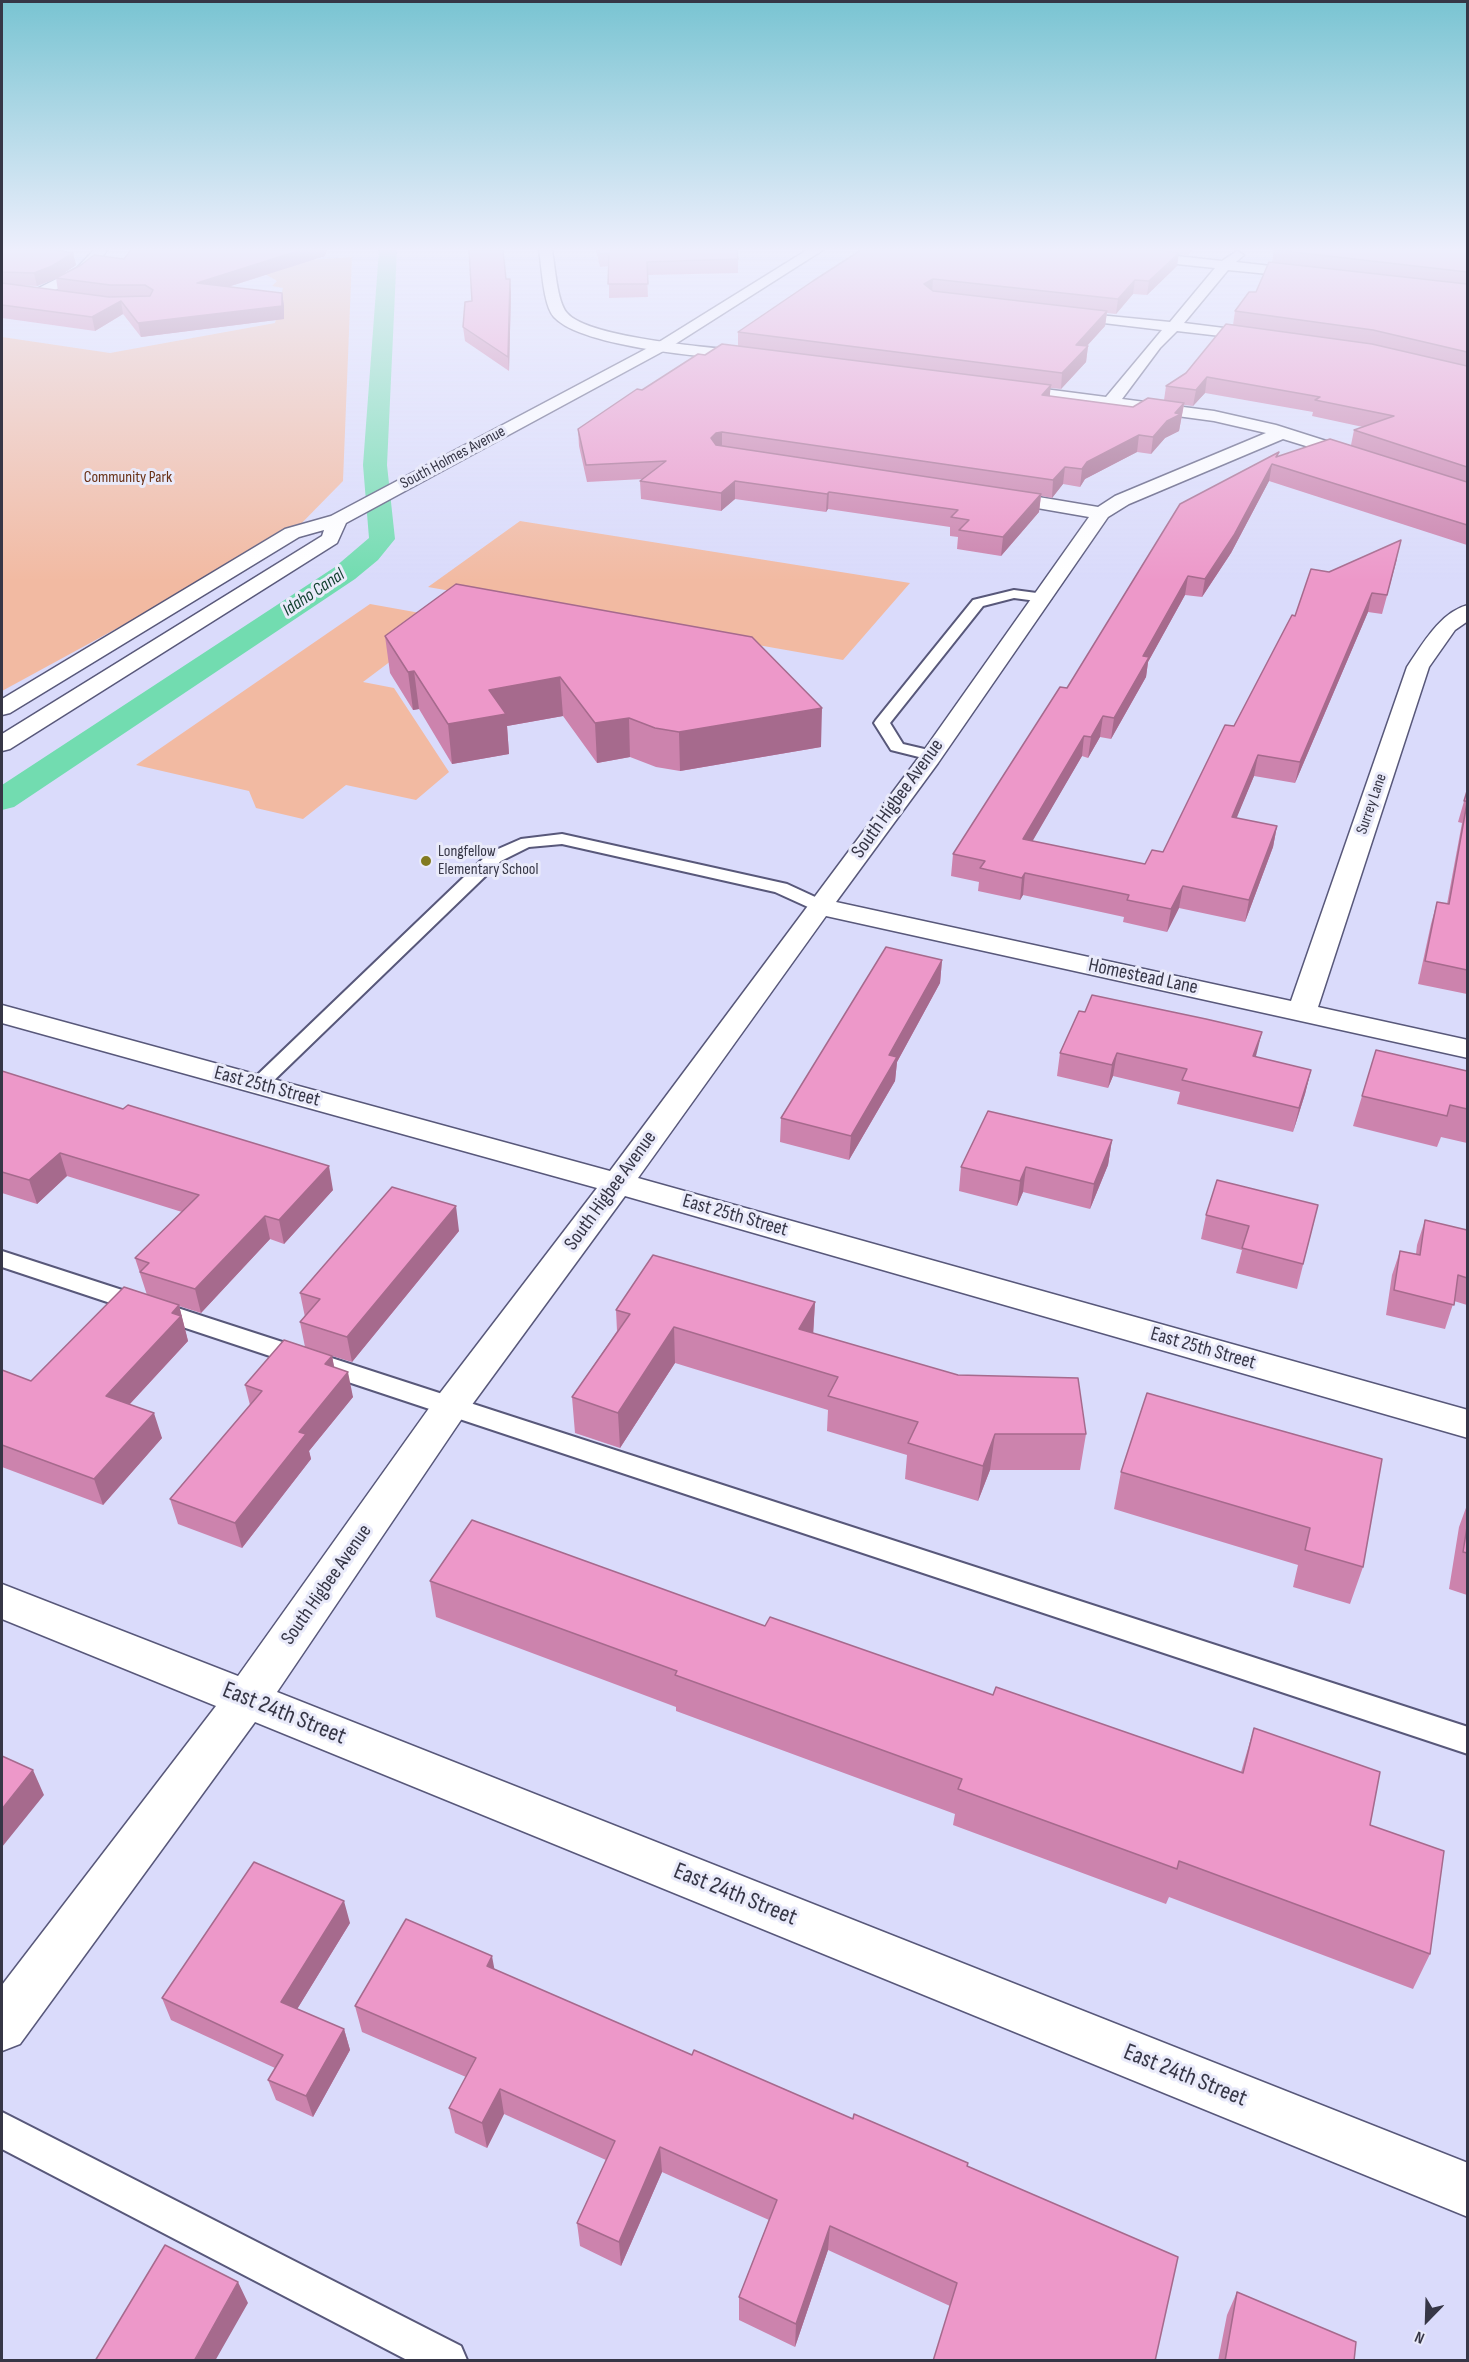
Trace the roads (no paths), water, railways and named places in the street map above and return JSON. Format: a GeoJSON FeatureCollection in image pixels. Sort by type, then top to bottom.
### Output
{"type":"FeatureCollection","features":[{"type":"Feature","properties":{"kind":"street","name":"South Holmes Avenue"},"geometry":{"type":"LineString","coordinates":[[2,708],[292,532],[338,520],[635,360]]}},
{"type":"Feature","properties":{"kind":"street"},"geometry":{"type":"LineString","coordinates":[[1112,402],[1144,360]]}},
{"type":"Feature","properties":{"kind":"street"},"geometry":{"type":"LineString","coordinates":[[990,387],[1214,416],[1282,433],[1369,461]]}},
{"type":"Feature","properties":{"kind":"street","name":"South Higbee Avenue"},"geometry":{"type":"LineString","coordinates":[[2,2026],[247,1699],[450,1407],[618,1183],[931,755],[1044,598],[1101,513],[1122,501],[1282,433]]}},
{"type":"Feature","properties":{"kind":"street"},"geometry":{"type":"LineString","coordinates":[[978,493],[1101,513]]}},
{"type":"Feature","properties":{"kind":"street","name":"South Holmes Avenue"},"geometry":{"type":"LineString","coordinates":[[2,744],[330,539],[338,520]]}},
{"type":"Feature","properties":{"kind":"street","name":"Surrey Lane"},"geometry":{"type":"LineString","coordinates":[[1302,1012],[1419,667],[1448,626],[1467,611]]}},
{"type":"Feature","properties":{"kind":"street","name":"Homestead Lane"},"geometry":{"type":"LineString","coordinates":[[819,906],[1467,1049]]}},
{"type":"Feature","properties":{"kind":"street","name":"East 25th Street"},"geometry":{"type":"LineString","coordinates":[[2,1014],[618,1183],[1467,1424]]}},
{"type":"Feature","properties":{"kind":"street","name":"East 24th Street"},"geometry":{"type":"LineString","coordinates":[[2,1601],[1467,2190]]}},
{"type":"Feature","properties":{"kind":"lane"},"geometry":{"type":"LineString","coordinates":[[931,755],[897,747],[882,723],[978,603],[1014,594],[1044,598]]}},
{"type":"Feature","properties":{"kind":"lane"},"geometry":{"type":"LineString","coordinates":[[259,1084],[495,857],[512,846],[533,840],[562,839],[781,888],[819,906]]}},
{"type":"Feature","properties":{"kind":"lane"},"geometry":{"type":"LineString","coordinates":[[2,1259],[1467,1741]]}},
{"type":"Feature","properties":{"kind":"lane"},"geometry":{"type":"LineString","coordinates":[[2,2130],[447,2361]]}},
{"type":"Feature","properties":{"kind":"waterway","name":"Idaho Canal"},"geometry":{"type":"LineString","coordinates":[[2,800],[345,573],[369,554],[382,539],[375,465],[381,360]]}},
{"type":"Feature","properties":{"kind":"place","name":"Longfellow Elementary School"},"geometry":{"type":"Point","coordinates":[426,861]}},
{"type":"Feature","properties":{"kind":"park label","name":"Community Park"},"geometry":{"type":"Point","coordinates":[128,478]}}]}
